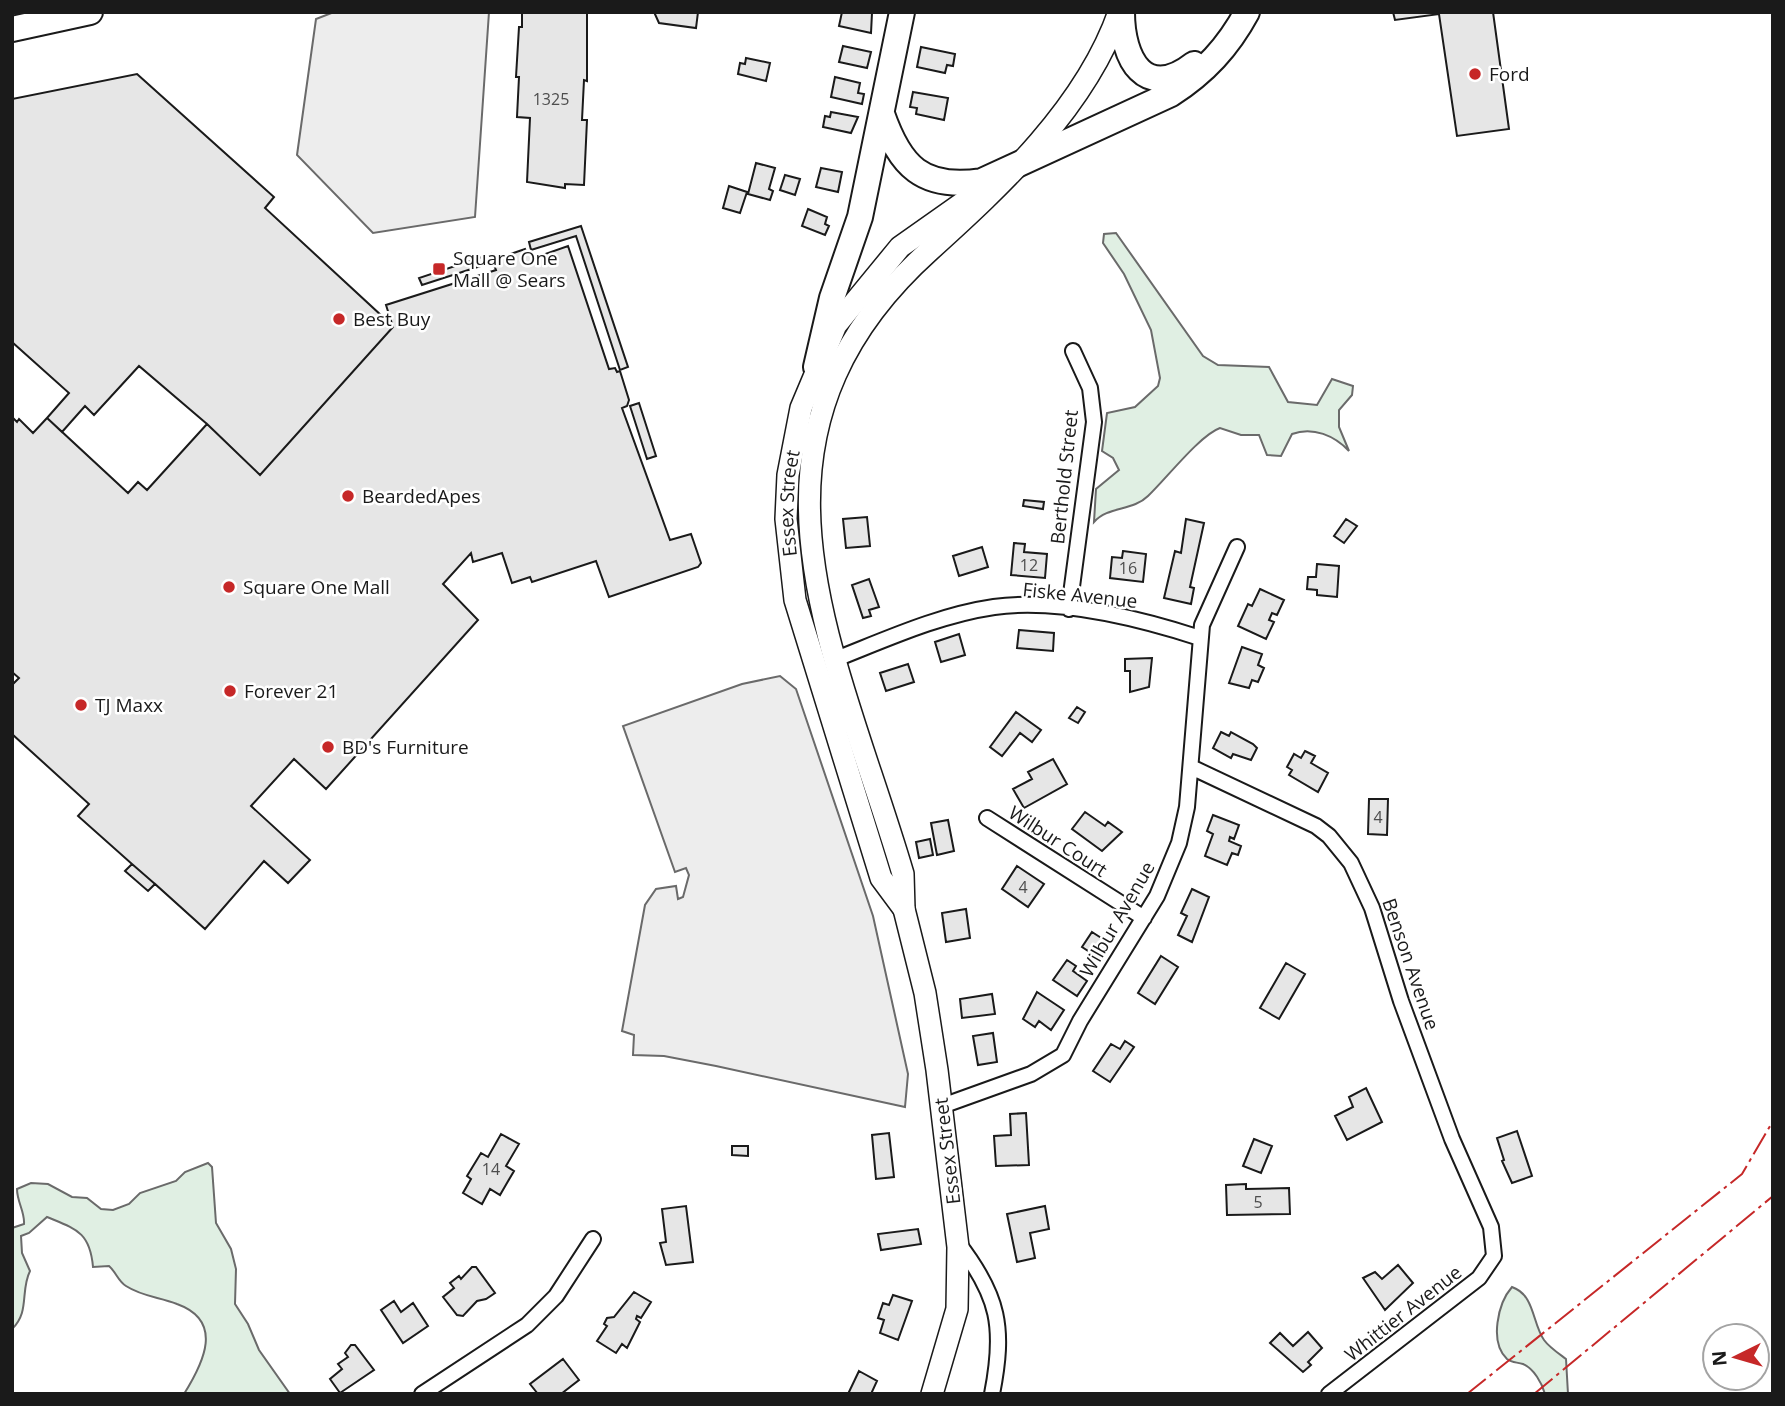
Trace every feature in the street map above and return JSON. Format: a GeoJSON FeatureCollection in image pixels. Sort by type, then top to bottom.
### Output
{"type":"FeatureCollection","features":[{"type":"Feature","properties":{"kind":"highway"},"geometry":{"type":"LineString","coordinates":[[12,29],[90,12]]}},
{"type":"Feature","properties":{"kind":"highway"},"geometry":{"type":"LineString","coordinates":[[816,367],[832,299],[860,217],[902,12]]}},
{"type":"Feature","properties":{"kind":"highway"},"geometry":{"type":"LineString","coordinates":[[1120,12],[1122,37],[1131,61],[1152,76],[1167,78],[1179,76],[1215,48],[1235,12]]}},
{"type":"Feature","properties":{"kind":"highway"},"geometry":{"type":"LineString","coordinates":[[882,114],[893,145],[904,161],[930,179],[965,183],[982,181],[1171,94],[1192,80],[1222,52],[1247,12]]}},
{"type":"Feature","properties":{"kind":"main road","name":"Essex Street"},"geometry":{"type":"LineString","coordinates":[[932,1394],[957,1309],[957,1241],[942,1105],[925,993],[904,909],[903,874],[816,593],[808,514],[811,459],[834,376],[845,351],[878,303],[1014,167],[1079,88],[1120,12]]}},
{"type":"Feature","properties":{"kind":"main road","name":"Essex Street"},"geometry":{"type":"LineString","coordinates":[[904,909],[881,878],[795,600],[786,498],[796,430],[816,367],[849,307],[900,247],[1014,167]]}},
{"type":"Feature","properties":{"kind":"street","name":"Berthold Street"},"geometry":{"type":"LineString","coordinates":[[1069,609],[1094,422],[1090,388],[1073,351]]}},
{"type":"Feature","properties":{"kind":"street","name":"Wilbur Avenue"},"geometry":{"type":"LineString","coordinates":[[942,1105],[1022,1078],[1063,1055],[1080,1021],[1144,918],[1179,843],[1192,767],[1202,625],[1237,547]]}},
{"type":"Feature","properties":{"kind":"street","name":"Fiske Avenue"},"geometry":{"type":"LineString","coordinates":[[836,659],[922,626],[983,610],[1008,607],[1069,609],[1133,618],[1200,638]]}},
{"type":"Feature","properties":{"kind":"street","name":"Benson Avenue"},"geometry":{"type":"LineString","coordinates":[[1192,767],[1316,826],[1329,836],[1352,863],[1376,918],[1401,1001],[1452,1139],[1491,1227],[1494,1256]]}},
{"type":"Feature","properties":{"kind":"street","name":"Wilbur Court"},"geometry":{"type":"LineString","coordinates":[[987,818],[1144,918]]}},
{"type":"Feature","properties":{"kind":"street"},"geometry":{"type":"LineString","coordinates":[[422,1394],[498,1346],[536,1317],[566,1282],[593,1238]]}},
{"type":"Feature","properties":{"kind":"street"},"geometry":{"type":"LineString","coordinates":[[957,1241],[980,1271],[997,1313],[999,1343],[992,1394]]}},
{"type":"Feature","properties":{"kind":"street","name":"Whittier Avenue"},"geometry":{"type":"LineString","coordinates":[[1329,1394],[1465,1292],[1488,1267],[1494,1256]]}},
{"type":"Feature","properties":{"kind":"green space"},"geometry":{"type":"Polygon","coordinates":[[[1116,233],[1203,356],[1218,365],[1269,367],[1288,402],[1317,405],[1332,379],[1353,386],[1352,395],[1339,410],[1339,427],[1349,451],[1330,437],[1308,431],[1292,434],[1281,456],[1267,455],[1259,435],[1241,435],[1220,428],[1193,448],[1142,501],[1106,513],[1094,522],[1096,489],[1119,470],[1113,458],[1102,451],[1107,413],[1135,407],[1158,386],[1160,378],[1151,330],[1124,274],[1103,243],[1104,234],[1116,233]]]}},
{"type":"Feature","properties":{"kind":"green space"},"geometry":{"type":"Polygon","coordinates":[[[208,1163],[212,1167],[216,1223],[231,1249],[236,1269],[235,1304],[248,1324],[259,1350],[290,1394],[184,1394],[203,1356],[206,1343],[201,1321],[192,1311],[177,1304],[126,1286],[109,1266],[93,1267],[89,1246],[80,1233],[47,1217],[29,1233],[21,1236],[22,1253],[30,1271],[21,1316],[12,1329],[12,1228],[24,1224],[17,1189],[31,1183],[48,1184],[72,1197],[87,1198],[101,1209],[113,1210],[129,1204],[140,1193],[176,1181],[185,1172],[208,1163]]]}},
{"type":"Feature","properties":{"kind":"green space"},"geometry":{"type":"Polygon","coordinates":[[[1512,1287],[1525,1296],[1544,1340],[1566,1359],[1568,1394],[1545,1394],[1531,1369],[1507,1359],[1501,1352],[1498,1323],[1503,1303],[1512,1287]]]}},
{"type":"Feature","properties":{"kind":"shaded area"},"geometry":{"type":"Polygon","coordinates":[[[334,12],[489,12],[475,217],[373,233],[297,155],[316,19],[334,12]]]}},
{"type":"Feature","properties":{"kind":"shaded area"},"geometry":{"type":"Polygon","coordinates":[[[780,676],[796,689],[873,916],[908,1074],[905,1107],[664,1056],[633,1055],[634,1035],[622,1031],[645,905],[656,889],[676,886],[678,899],[683,897],[689,875],[686,868],[675,872],[623,726],[742,684],[780,676]]]}},
{"type":"Feature","properties":{"kind":"building"},"geometry":{"type":"Polygon","coordinates":[[[522,12],[587,12],[587,81],[584,80],[582,120],[587,120],[584,185],[565,184],[565,188],[527,182],[530,118],[517,117],[519,77],[516,77],[522,12]]]}},
{"type":"Feature","properties":{"kind":"building"},"geometry":{"type":"Polygon","coordinates":[[[654,12],[698,12],[696,28],[659,23],[654,12]]]}},
{"type":"Feature","properties":{"kind":"building"},"geometry":{"type":"Polygon","coordinates":[[[842,12],[872,13],[871,33],[839,26],[842,12]]]}},
{"type":"Feature","properties":{"kind":"building","name":"Ford"},"geometry":{"type":"Polygon","coordinates":[[[1393,12],[1493,12],[1509,129],[1457,136],[1439,14],[1395,20],[1393,12]]]}},
{"type":"Feature","properties":{"kind":"building"},"geometry":{"type":"Polygon","coordinates":[[[843,46],[871,52],[867,68],[839,62],[843,46]]]}},
{"type":"Feature","properties":{"kind":"building"},"geometry":{"type":"Polygon","coordinates":[[[921,47],[955,54],[953,66],[947,65],[945,73],[917,67],[921,47]]]}},
{"type":"Feature","properties":{"kind":"building"},"geometry":{"type":"Polygon","coordinates":[[[746,58],[770,63],[766,81],[738,74],[740,63],[745,64],[746,58]]]}},
{"type":"Feature","properties":{"kind":"building"},"geometry":{"type":"Polygon","coordinates":[[[137,74],[274,197],[265,208],[382,316],[388,314],[393,327],[260,475],[207,424],[139,366],[94,415],[85,406],[62,432],[47,418],[69,393],[12,342],[12,99],[137,74]]]}},
{"type":"Feature","properties":{"kind":"building"},"geometry":{"type":"Polygon","coordinates":[[[835,77],[860,83],[858,93],[864,94],[862,104],[831,97],[835,77]]]}},
{"type":"Feature","properties":{"kind":"building"},"geometry":{"type":"Polygon","coordinates":[[[913,92],[948,98],[944,120],[916,114],[917,108],[910,107],[913,92]]]}},
{"type":"Feature","properties":{"kind":"building"},"geometry":{"type":"Polygon","coordinates":[[[831,112],[858,117],[851,133],[823,127],[825,116],[830,117],[831,112]]]}},
{"type":"Feature","properties":{"kind":"building"},"geometry":{"type":"Polygon","coordinates":[[[756,163],[775,168],[769,189],[773,191],[770,200],[748,194],[756,163]]]}},
{"type":"Feature","properties":{"kind":"building"},"geometry":{"type":"Polygon","coordinates":[[[821,168],[842,172],[838,192],[816,187],[821,168]]]}},
{"type":"Feature","properties":{"kind":"building"},"geometry":{"type":"Polygon","coordinates":[[[785,175],[800,179],[795,195],[780,190],[785,175]]]}},
{"type":"Feature","properties":{"kind":"building"},"geometry":{"type":"Polygon","coordinates":[[[729,186],[747,192],[740,213],[723,208],[729,186]]]}},
{"type":"Feature","properties":{"kind":"building"},"geometry":{"type":"Polygon","coordinates":[[[808,209],[827,217],[825,224],[829,226],[825,235],[802,226],[808,209]]]}},
{"type":"Feature","properties":{"kind":"building"},"geometry":{"type":"Polygon","coordinates":[[[581,226],[628,367],[620,370],[576,236],[531,250],[529,242],[581,226]]]}},
{"type":"Feature","properties":{"kind":"building","name":"Square One Mall"},"geometry":{"type":"Polygon","coordinates":[[[568,246],[609,369],[620,371],[629,400],[627,406],[622,408],[670,540],[691,534],[701,563],[698,567],[609,597],[596,561],[532,582],[530,577],[512,583],[502,553],[473,562],[471,553],[443,584],[478,620],[326,789],[294,759],[251,806],[310,860],[288,883],[264,861],[205,929],[155,884],[148,891],[125,871],[132,864],[78,816],[89,804],[12,734],[12,685],[19,678],[12,672],[12,417],[17,422],[19,419],[33,433],[47,418],[128,493],[138,482],[147,490],[207,424],[260,475],[393,327],[386,305],[496,270],[494,265],[500,263],[499,258],[525,249],[527,254],[532,252],[534,258],[568,246]]]}},
{"type":"Feature","properties":{"kind":"building"},"geometry":{"type":"Polygon","coordinates":[[[491,254],[493,262],[422,285],[419,278],[491,254]]]}},
{"type":"Feature","properties":{"kind":"building"},"geometry":{"type":"Polygon","coordinates":[[[639,403],[656,456],[647,459],[630,406],[639,403]]]}},
{"type":"Feature","properties":{"kind":"building"},"geometry":{"type":"Polygon","coordinates":[[[1024,500],[1044,502],[1043,509],[1023,506],[1024,500]]]}},
{"type":"Feature","properties":{"kind":"building"},"geometry":{"type":"Polygon","coordinates":[[[867,517],[870,546],[846,548],[843,519],[867,517]]]}},
{"type":"Feature","properties":{"kind":"building"},"geometry":{"type":"Polygon","coordinates":[[[1186,519],[1204,523],[1190,587],[1194,588],[1191,604],[1164,598],[1175,551],[1181,553],[1186,519]]]}},
{"type":"Feature","properties":{"kind":"building"},"geometry":{"type":"Polygon","coordinates":[[[1346,519],[1357,526],[1344,543],[1334,536],[1346,519]]]}},
{"type":"Feature","properties":{"kind":"building"},"geometry":{"type":"Polygon","coordinates":[[[1014,543],[1025,544],[1024,552],[1047,554],[1045,578],[1011,575],[1014,543]]]}},
{"type":"Feature","properties":{"kind":"building"},"geometry":{"type":"Polygon","coordinates":[[[982,547],[988,567],[959,576],[953,556],[982,547]]]}},
{"type":"Feature","properties":{"kind":"building"},"geometry":{"type":"Polygon","coordinates":[[[1123,551],[1146,554],[1143,582],[1110,578],[1112,557],[1122,558],[1123,551]]]}},
{"type":"Feature","properties":{"kind":"building"},"geometry":{"type":"Polygon","coordinates":[[[1317,564],[1339,566],[1337,597],[1317,595],[1317,590],[1307,589],[1308,577],[1316,577],[1317,564]]]}},
{"type":"Feature","properties":{"kind":"building"},"geometry":{"type":"Polygon","coordinates":[[[869,579],[879,607],[869,610],[871,616],[863,618],[852,585],[869,579]]]}},
{"type":"Feature","properties":{"kind":"building"},"geometry":{"type":"Polygon","coordinates":[[[1260,589],[1284,600],[1277,615],[1272,613],[1269,620],[1274,622],[1266,639],[1238,626],[1248,604],[1252,606],[1260,589]]]}},
{"type":"Feature","properties":{"kind":"building"},"geometry":{"type":"Polygon","coordinates":[[[1019,630],[1054,633],[1053,651],[1017,648],[1019,630]]]}},
{"type":"Feature","properties":{"kind":"building"},"geometry":{"type":"Polygon","coordinates":[[[959,634],[965,655],[941,662],[935,642],[959,634]]]}},
{"type":"Feature","properties":{"kind":"building"},"geometry":{"type":"Polygon","coordinates":[[[1242,647],[1262,654],[1258,665],[1264,668],[1258,682],[1252,680],[1249,688],[1229,683],[1242,647]]]}},
{"type":"Feature","properties":{"kind":"building"},"geometry":{"type":"Polygon","coordinates":[[[1152,658],[1149,687],[1130,692],[1130,671],[1125,671],[1125,659],[1152,658]]]}},
{"type":"Feature","properties":{"kind":"building"},"geometry":{"type":"Polygon","coordinates":[[[908,664],[914,682],[886,691],[880,673],[908,664]]]}},
{"type":"Feature","properties":{"kind":"building"},"geometry":{"type":"Polygon","coordinates":[[[1077,707],[1085,712],[1078,723],[1069,718],[1077,707]]]}},
{"type":"Feature","properties":{"kind":"building"},"geometry":{"type":"Polygon","coordinates":[[[1016,712],[1041,730],[1032,742],[1020,733],[1002,756],[990,747],[1016,712]]]}},
{"type":"Feature","properties":{"kind":"building"},"geometry":{"type":"Polygon","coordinates":[[[1221,732],[1229,736],[1231,732],[1253,744],[1257,748],[1251,760],[1233,754],[1231,758],[1213,748],[1221,732]]]}},
{"type":"Feature","properties":{"kind":"building"},"geometry":{"type":"Polygon","coordinates":[[[1305,751],[1315,756],[1311,763],[1328,773],[1318,792],[1289,775],[1292,770],[1287,767],[1294,754],[1301,758],[1305,751]]]}},
{"type":"Feature","properties":{"kind":"building"},"geometry":{"type":"Polygon","coordinates":[[[1053,759],[1067,784],[1024,808],[1013,789],[1032,779],[1028,772],[1053,759]]]}},
{"type":"Feature","properties":{"kind":"building"},"geometry":{"type":"Polygon","coordinates":[[[1369,799],[1388,799],[1387,835],[1368,834],[1369,799]]]}},
{"type":"Feature","properties":{"kind":"building"},"geometry":{"type":"Polygon","coordinates":[[[1085,812],[1105,826],[1108,822],[1122,832],[1102,851],[1072,829],[1085,812]]]}},
{"type":"Feature","properties":{"kind":"building"},"geometry":{"type":"Polygon","coordinates":[[[1213,815],[1239,825],[1234,839],[1230,837],[1229,841],[1241,846],[1238,855],[1232,853],[1227,865],[1205,856],[1213,834],[1207,831],[1213,815]]]}},
{"type":"Feature","properties":{"kind":"building"},"geometry":{"type":"Polygon","coordinates":[[[948,820],[954,851],[937,855],[931,823],[948,820]]]}},
{"type":"Feature","properties":{"kind":"building"},"geometry":{"type":"Polygon","coordinates":[[[930,839],[933,855],[919,858],[916,842],[930,839]]]}},
{"type":"Feature","properties":{"kind":"building"},"geometry":{"type":"Polygon","coordinates":[[[132,864],[155,884],[148,891],[125,871],[132,864]]]}},
{"type":"Feature","properties":{"kind":"building"},"geometry":{"type":"Polygon","coordinates":[[[1017,866],[1044,884],[1028,907],[1002,889],[1017,866]]]}},
{"type":"Feature","properties":{"kind":"building"},"geometry":{"type":"Polygon","coordinates":[[[1192,889],[1209,897],[1192,942],[1178,935],[1187,916],[1181,913],[1192,889]]]}},
{"type":"Feature","properties":{"kind":"building"},"geometry":{"type":"Polygon","coordinates":[[[966,909],[970,938],[946,942],[942,913],[966,909]]]}},
{"type":"Feature","properties":{"kind":"building"},"geometry":{"type":"Polygon","coordinates":[[[1092,932],[1109,943],[1099,958],[1082,947],[1092,932]]]}},
{"type":"Feature","properties":{"kind":"building"},"geometry":{"type":"Polygon","coordinates":[[[1161,956],[1178,967],[1155,1004],[1138,993],[1161,956]]]}},
{"type":"Feature","properties":{"kind":"building"},"geometry":{"type":"Polygon","coordinates":[[[1067,960],[1076,966],[1073,971],[1087,981],[1077,996],[1053,980],[1067,960]]]}},
{"type":"Feature","properties":{"kind":"building"},"geometry":{"type":"Polygon","coordinates":[[[1286,963],[1305,974],[1279,1019],[1260,1008],[1286,963]]]}},
{"type":"Feature","properties":{"kind":"building"},"geometry":{"type":"Polygon","coordinates":[[[1037,992],[1064,1010],[1051,1030],[1039,1021],[1035,1027],[1023,1019],[1037,992]]]}},
{"type":"Feature","properties":{"kind":"building"},"geometry":{"type":"Polygon","coordinates":[[[992,994],[995,1014],[962,1018],[960,999],[992,994]]]}},
{"type":"Feature","properties":{"kind":"building"},"geometry":{"type":"Polygon","coordinates":[[[993,1033],[997,1062],[978,1065],[973,1036],[993,1033]]]}},
{"type":"Feature","properties":{"kind":"building"},"geometry":{"type":"Polygon","coordinates":[[[1125,1041],[1134,1047],[1110,1082],[1093,1071],[1111,1044],[1120,1049],[1125,1041]]]}},
{"type":"Feature","properties":{"kind":"building"},"geometry":{"type":"Polygon","coordinates":[[[1366,1088],[1382,1122],[1347,1140],[1335,1116],[1353,1107],[1349,1097],[1366,1088]]]}},
{"type":"Feature","properties":{"kind":"building"},"geometry":{"type":"Polygon","coordinates":[[[1026,1113],[1029,1165],[996,1166],[994,1136],[1011,1135],[1010,1114],[1026,1113]]]}},
{"type":"Feature","properties":{"kind":"building"},"geometry":{"type":"Polygon","coordinates":[[[1517,1131],[1532,1176],[1512,1183],[1502,1161],[1504,1160],[1497,1138],[1517,1131]]]}},
{"type":"Feature","properties":{"kind":"building"},"geometry":{"type":"Polygon","coordinates":[[[889,1133],[894,1177],[876,1179],[872,1135],[889,1133]]]}},
{"type":"Feature","properties":{"kind":"building"},"geometry":{"type":"Polygon","coordinates":[[[501,1134],[519,1144],[506,1166],[514,1171],[500,1195],[490,1189],[482,1204],[463,1193],[471,1179],[467,1176],[481,1153],[488,1157],[501,1134]]]}},
{"type":"Feature","properties":{"kind":"building"},"geometry":{"type":"Polygon","coordinates":[[[1254,1139],[1272,1146],[1261,1173],[1243,1166],[1254,1139]]]}},
{"type":"Feature","properties":{"kind":"building"},"geometry":{"type":"Polygon","coordinates":[[[732,1146],[748,1146],[748,1156],[732,1155],[732,1146]]]}},
{"type":"Feature","properties":{"kind":"building"},"geometry":{"type":"Polygon","coordinates":[[[1246,1184],[1246,1189],[1289,1188],[1290,1214],[1227,1215],[1226,1185],[1246,1184]]]}},
{"type":"Feature","properties":{"kind":"building"},"geometry":{"type":"Polygon","coordinates":[[[686,1206],[693,1262],[666,1265],[660,1243],[666,1242],[662,1209],[686,1206]]]}},
{"type":"Feature","properties":{"kind":"building"},"geometry":{"type":"Polygon","coordinates":[[[1045,1206],[1049,1229],[1030,1233],[1035,1258],[1017,1262],[1007,1214],[1045,1206]]]}},
{"type":"Feature","properties":{"kind":"building"},"geometry":{"type":"Polygon","coordinates":[[[918,1229],[921,1244],[881,1250],[878,1234],[918,1229]]]}},
{"type":"Feature","properties":{"kind":"building"},"geometry":{"type":"Polygon","coordinates":[[[1398,1265],[1413,1283],[1385,1310],[1363,1278],[1375,1272],[1382,1279],[1398,1265]]]}},
{"type":"Feature","properties":{"kind":"building"},"geometry":{"type":"Polygon","coordinates":[[[472,1267],[476,1267],[495,1293],[477,1301],[463,1316],[457,1315],[443,1297],[454,1288],[450,1283],[459,1276],[461,1279],[472,1267]]]}},
{"type":"Feature","properties":{"kind":"building"},"geometry":{"type":"Polygon","coordinates":[[[634,1292],[651,1302],[641,1318],[637,1316],[636,1319],[640,1322],[627,1348],[622,1344],[616,1353],[597,1341],[607,1326],[604,1324],[607,1318],[614,1317],[634,1292]]]}},
{"type":"Feature","properties":{"kind":"building"},"geometry":{"type":"Polygon","coordinates":[[[893,1295],[912,1301],[898,1340],[880,1333],[884,1320],[878,1318],[883,1303],[889,1305],[893,1295]]]}},
{"type":"Feature","properties":{"kind":"building"},"geometry":{"type":"Polygon","coordinates":[[[394,1301],[401,1312],[413,1303],[428,1326],[403,1343],[381,1310],[394,1301]]]}},
{"type":"Feature","properties":{"kind":"building"},"geometry":{"type":"Polygon","coordinates":[[[1308,1332],[1322,1348],[1308,1362],[1311,1365],[1303,1372],[1270,1343],[1280,1333],[1293,1346],[1308,1332]]]}},
{"type":"Feature","properties":{"kind":"building"},"geometry":{"type":"Polygon","coordinates":[[[351,1345],[355,1345],[374,1370],[340,1393],[330,1379],[342,1369],[338,1364],[348,1357],[345,1353],[351,1345]]]}},
{"type":"Feature","properties":{"kind":"building"},"geometry":{"type":"Polygon","coordinates":[[[563,1359],[579,1380],[561,1394],[538,1394],[530,1384],[563,1359]]]}},
{"type":"Feature","properties":{"kind":"building"},"geometry":{"type":"Polygon","coordinates":[[[859,1371],[877,1381],[871,1394],[848,1394],[859,1371]]]}},
{"type":"Feature","properties":{"kind":"power"},"geometry":{"type":"LineString","coordinates":[[1467,1394],[1742,1174],[1773,1121]]}},
{"type":"Feature","properties":{"kind":"power"},"geometry":{"type":"LineString","coordinates":[[1534,1394],[1773,1196]]}},
{"type":"Feature","properties":{"kind":"place","name":"Ford"},"geometry":{"type":"Point","coordinates":[1475,74]}},
{"type":"Feature","properties":{"kind":"place","name":"Square One Mall @ Sears"},"geometry":{"type":"Point","coordinates":[439,269]}},
{"type":"Feature","properties":{"kind":"place","name":"Best Buy"},"geometry":{"type":"Point","coordinates":[339,319]}},
{"type":"Feature","properties":{"kind":"place","name":"BeardedApes"},"geometry":{"type":"Point","coordinates":[348,496]}},
{"type":"Feature","properties":{"kind":"place","name":"Square One Mall"},"geometry":{"type":"Point","coordinates":[229,587]}},
{"type":"Feature","properties":{"kind":"place","name":"Forever 21"},"geometry":{"type":"Point","coordinates":[230,691]}},
{"type":"Feature","properties":{"kind":"place","name":"TJ Maxx"},"geometry":{"type":"Point","coordinates":[81,705]}},
{"type":"Feature","properties":{"kind":"place","name":"BD's Furniture"},"geometry":{"type":"Point","coordinates":[328,747]}}]}
